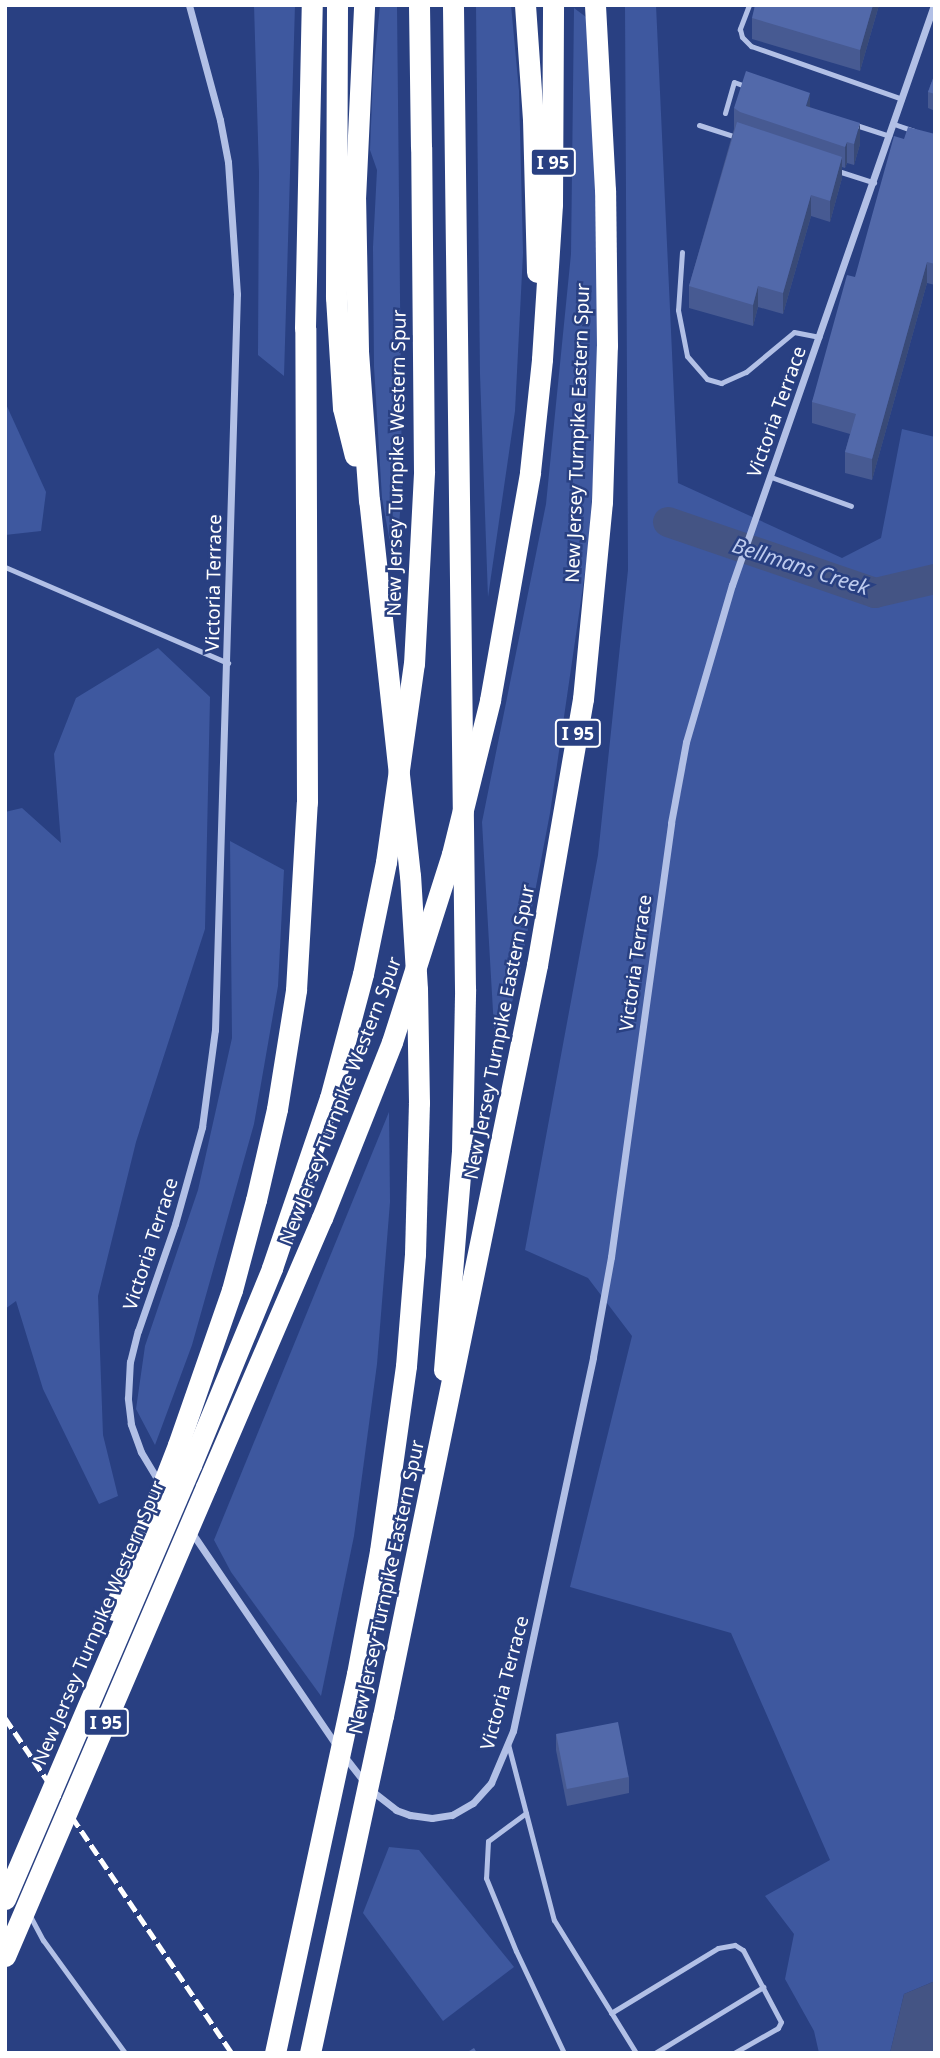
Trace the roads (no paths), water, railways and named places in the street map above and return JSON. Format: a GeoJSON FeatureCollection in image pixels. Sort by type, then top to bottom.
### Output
{"type":"FeatureCollection","features":[{"type":"Feature","properties":{"kind":"highway"},"geometry":{"type":"LineString","coordinates":[[94,1692],[112,1616],[178,1445],[232,1290],[256,1200],[288,1049],[301,928],[308,729],[305,328],[312,5]]}},
{"type":"Feature","properties":{"kind":"highway"},"geometry":{"type":"LineString","coordinates":[[337,5],[334,226],[343,408],[371,519]]}},
{"type":"Feature","properties":{"kind":"highway","name":"New Jersey Turnpike Eastern Spur"},"geometry":{"type":"LineString","coordinates":[[275,2053],[357,1674],[380,1551],[406,1366],[415,1254],[419,1104],[416,963],[409,864],[371,519],[360,388],[356,149],[364,5]]}},
{"type":"Feature","properties":{"kind":"highway","name":"New Jersey Turnpike Western Spur"},"geometry":{"type":"LineString","coordinates":[[7,1901],[272,1268],[330,1098],[360,986],[397,797],[411,690],[424,485],[419,5]]}},
{"type":"Feature","properties":{"kind":"highway"},"geometry":{"type":"LineString","coordinates":[[439,1449],[460,1178],[465,1027],[453,5]]}},
{"type":"Feature","properties":{"kind":"highway"},"geometry":{"type":"LineString","coordinates":[[525,5],[535,152],[535,256],[545,319]]}},
{"type":"Feature","properties":{"kind":"highway","name":"New Jersey Turnpike Western Spur"},"geometry":{"type":"LineString","coordinates":[[5,1956],[322,1218],[392,1042],[442,890],[490,700],[530,472],[545,319],[553,166],[553,5]]}},
{"type":"Feature","properties":{"kind":"highway","name":"New Jersey Turnpike Eastern Spur"},"geometry":{"type":"LineString","coordinates":[[310,2053],[439,1449],[555,868],[578,735],[602,502],[608,320],[605,190],[595,5]]}},
{"type":"Feature","properties":{"kind":"street","name":"Victoria Terrace"},"geometry":{"type":"LineString","coordinates":[[189,5],[220,120],[236,248],[228,663],[218,974],[210,1080],[191,1172],[131,1363],[128,1398],[131,1424],[153,1474],[359,1777],[378,1797],[410,1815],[432,1818],[452,1815],[473,1803],[491,1783],[508,1744],[529,1667],[609,1270],[678,778],[732,585],[821,337],[934,5]]}},
{"type":"Feature","properties":{"kind":"lane"},"geometry":{"type":"LineString","coordinates":[[749,5],[740,29],[751,46],[902,99]]}},
{"type":"Feature","properties":{"kind":"lane"},"geometry":{"type":"LineString","coordinates":[[725,113],[734,82],[760,91]]}},
{"type":"Feature","properties":{"kind":"lane"},"geometry":{"type":"LineString","coordinates":[[851,123],[889,136]]}},
{"type":"Feature","properties":{"kind":"lane"},"geometry":{"type":"LineString","coordinates":[[894,124],[925,135]]}},
{"type":"Feature","properties":{"kind":"lane"},"geometry":{"type":"LineString","coordinates":[[699,125],[749,141]]}},
{"type":"Feature","properties":{"kind":"lane"},"geometry":{"type":"LineString","coordinates":[[836,170],[874,183]]}},
{"type":"Feature","properties":{"kind":"lane"},"geometry":{"type":"LineString","coordinates":[[682,252],[678,310],[687,356],[707,379],[721,383],[746,372],[794,332],[821,337]]}},
{"type":"Feature","properties":{"kind":"lane"},"geometry":{"type":"LineString","coordinates":[[771,477],[851,506]]}},
{"type":"Feature","properties":{"kind":"lane"},"geometry":{"type":"LineString","coordinates":[[5,567],[228,663]]}},
{"type":"Feature","properties":{"kind":"lane"},"geometry":{"type":"LineString","coordinates":[[508,1744],[554,1920],[636,2053]]}},
{"type":"Feature","properties":{"kind":"lane"},"geometry":{"type":"LineString","coordinates":[[526,1812],[488,1841],[486,1878],[516,1951],[564,2053]]}},
{"type":"Feature","properties":{"kind":"lane"},"geometry":{"type":"LineString","coordinates":[[5,1871],[43,1940],[125,2053]]}},
{"type":"Feature","properties":{"kind":"lane"},"geometry":{"type":"LineString","coordinates":[[611,2013],[728,1944],[743,1950],[779,2015],[778,2028],[734,2053]]}},
{"type":"Feature","properties":{"kind":"lane"},"geometry":{"type":"LineString","coordinates":[[655,2053],[763,1987]]}},
{"type":"Feature","properties":{"kind":"waterway","name":"Bellmans Creek"},"geometry":{"type":"LineString","coordinates":[[668,522],[875,593],[935,579]]}},
{"type":"Feature","properties":{"kind":"railway"},"geometry":{"type":"LineString","coordinates":[[5,1718],[232,2053]]}}]}
